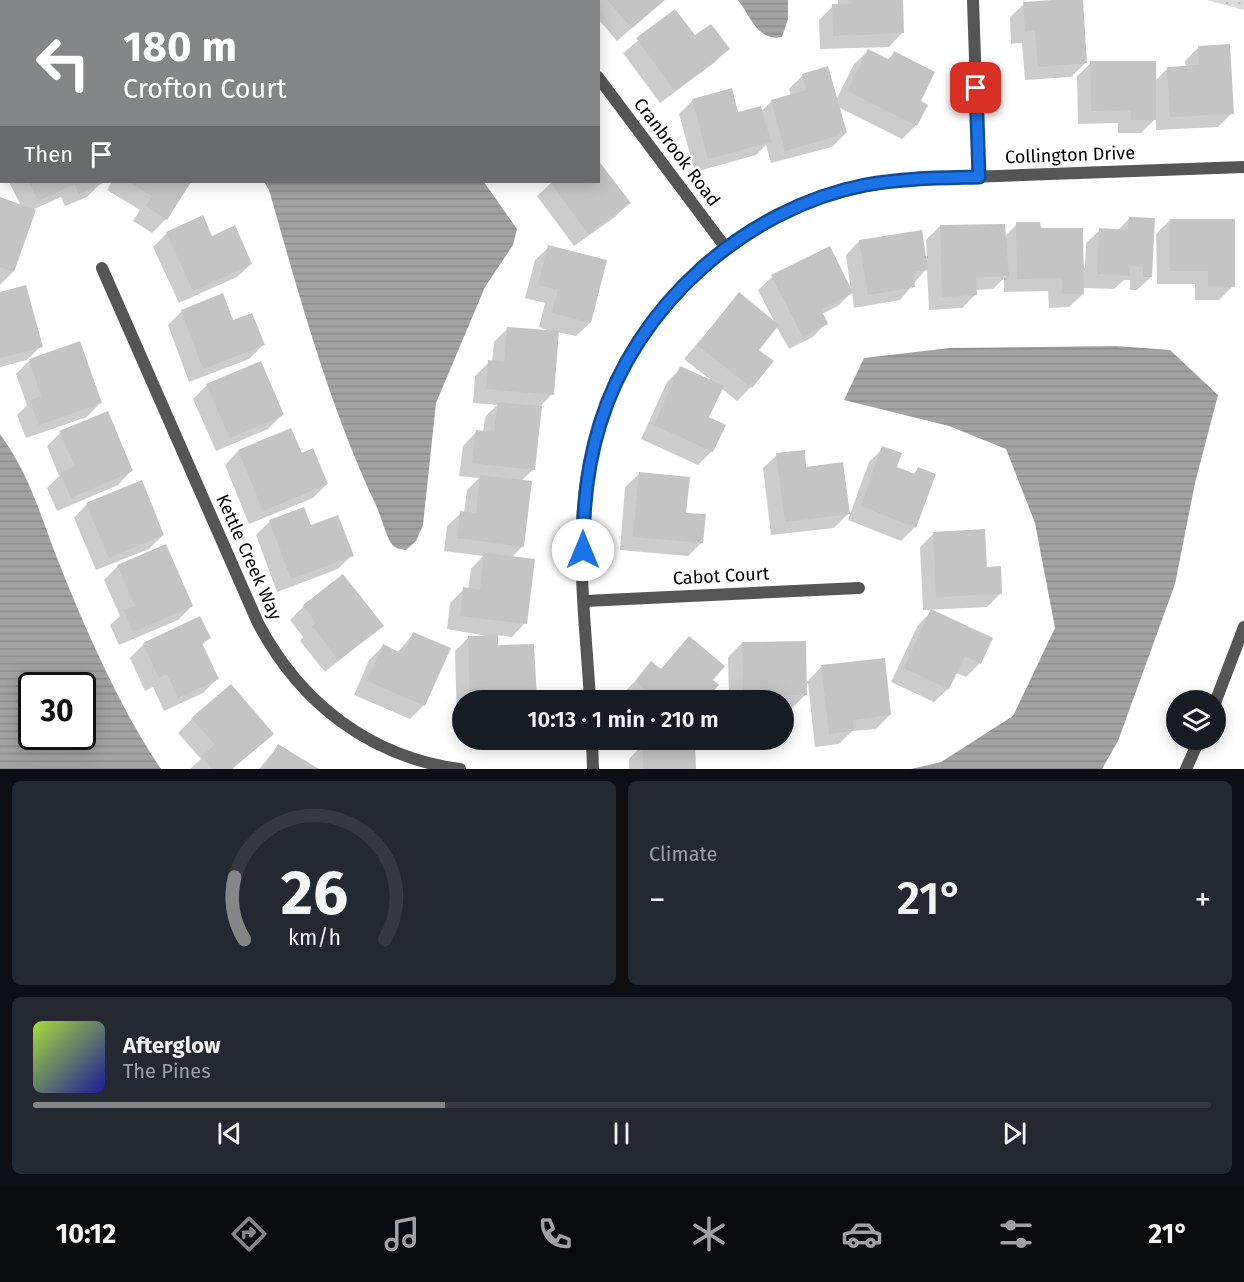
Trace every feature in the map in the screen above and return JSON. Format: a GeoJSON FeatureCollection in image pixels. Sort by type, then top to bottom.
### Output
{"type":"FeatureCollection","features":[{"type":"Feature","properties":{"kind":"street"},"geometry":{"type":"LineString","coordinates":[[973,0],[979,177]]}},
{"type":"Feature","properties":{"kind":"street","name":"Cranbrook Road"},"geometry":{"type":"LineString","coordinates":[[600,80],[726,248]]}},
{"type":"Feature","properties":{"kind":"street","name":"Collington Drive"},"geometry":{"type":"LineString","coordinates":[[589,690],[583,518],[588,470],[600,423],[618,378],[642,336],[694,274],[726,248],[773,218],[817,199],[864,186],[912,179],[1244,167]]}},
{"type":"Feature","properties":{"kind":"street","name":"Kettle Creek Way"},"geometry":{"type":"LineString","coordinates":[[102,268],[258,623],[286,670],[310,698],[352,731],[401,756],[436,766],[460,769]]}},
{"type":"Feature","properties":{"kind":"street","name":"Cabot Court"},"geometry":{"type":"LineString","coordinates":[[585,601],[859,588]]}},
{"type":"Feature","properties":{"kind":"street"},"geometry":{"type":"LineString","coordinates":[[1220,690],[1244,627]]}},
{"type":"Feature","properties":{"kind":"street"},"geometry":{"type":"LineString","coordinates":[[592,750],[593,769]]}},
{"type":"Feature","properties":{"kind":"street"},"geometry":{"type":"LineString","coordinates":[[1186,769],[1195,750]]}},
{"type":"Feature","properties":{"kind":"shaded area"},"geometry":{"type":"Polygon","coordinates":[[[738,0],[788,0],[788,19],[782,37],[774,38],[761,32],[738,0]]]}},
{"type":"Feature","properties":{"kind":"shaded area"},"geometry":{"type":"Polygon","coordinates":[[[1207,0],[1244,0],[1244,10],[1207,0]]]}},
{"type":"Feature","properties":{"kind":"shaded area"},"geometry":{"type":"Polygon","coordinates":[[[265,183],[485,183],[517,229],[513,245],[485,287],[436,403],[423,525],[416,541],[406,550],[396,548],[389,540],[342,425],[328,387],[269,190],[265,183]]]}},
{"type":"Feature","properties":{"kind":"shaded area"},"geometry":{"type":"Polygon","coordinates":[[[1116,346],[1170,350],[1218,395],[1195,483],[1175,584],[1118,741],[1102,769],[911,769],[941,762],[1013,716],[1055,628],[1035,523],[1006,449],[949,426],[844,400],[864,358],[950,348],[1116,346]]]}},
{"type":"Feature","properties":{"kind":"shaded area"},"geometry":{"type":"Polygon","coordinates":[[[0,434],[27,481],[92,642],[132,721],[161,769],[0,769],[0,434]]]}},
{"type":"Feature","properties":{"kind":"building"},"geometry":{"type":"Polygon","coordinates":[[[607,0],[665,0],[632,28],[607,0]]]}},
{"type":"Feature","properties":{"kind":"building"},"geometry":{"type":"Polygon","coordinates":[[[852,0],[903,0],[904,33],[833,36],[832,4],[852,4],[852,0]]]}},
{"type":"Feature","properties":{"kind":"building"},"geometry":{"type":"Polygon","coordinates":[[[1083,0],[1087,63],[1038,67],[1035,30],[1025,31],[1023,2],[1083,0]]]}},
{"type":"Feature","properties":{"kind":"building"},"geometry":{"type":"Polygon","coordinates":[[[675,9],[695,35],[711,24],[730,49],[675,91],[636,38],[675,9]]]}},
{"type":"Feature","properties":{"kind":"building"},"geometry":{"type":"Polygon","coordinates":[[[1230,44],[1234,114],[1170,117],[1167,67],[1199,65],[1198,46],[1230,44]]]}},
{"type":"Feature","properties":{"kind":"building"},"geometry":{"type":"Polygon","coordinates":[[[868,49],[890,60],[894,51],[935,72],[921,101],[928,105],[917,126],[847,91],[868,49]]]}},
{"type":"Feature","properties":{"kind":"building"},"geometry":{"type":"Polygon","coordinates":[[[1090,61],[1156,61],[1156,120],[1131,120],[1131,110],[1091,111],[1090,61]]]}},
{"type":"Feature","properties":{"kind":"building"},"geometry":{"type":"Polygon","coordinates":[[[828,66],[847,133],[785,151],[771,100],[806,90],[802,74],[828,66]]]}},
{"type":"Feature","properties":{"kind":"building"},"geometry":{"type":"Polygon","coordinates":[[[732,88],[738,112],[761,106],[771,142],[708,159],[692,99],[732,88]]]}},
{"type":"Feature","properties":{"kind":"building"},"geometry":{"type":"Polygon","coordinates":[[[600,163],[631,203],[588,234],[551,183],[600,183],[600,163]]]}},
{"type":"Feature","properties":{"kind":"building"},"geometry":{"type":"Polygon","coordinates":[[[29,183],[103,183],[79,194],[75,184],[38,201],[29,183]]]}},
{"type":"Feature","properties":{"kind":"building"},"geometry":{"type":"Polygon","coordinates":[[[131,183],[190,183],[167,220],[146,206],[152,196],[131,183]]]}},
{"type":"Feature","properties":{"kind":"building"},"geometry":{"type":"Polygon","coordinates":[[[0,197],[36,210],[14,272],[0,267],[0,197]]]}},
{"type":"Feature","properties":{"kind":"building"},"geometry":{"type":"Polygon","coordinates":[[[203,215],[212,236],[235,225],[252,264],[193,291],[166,232],[203,215]]]}},
{"type":"Feature","properties":{"kind":"building"},"geometry":{"type":"Polygon","coordinates":[[[1129,217],[1155,218],[1152,277],[1143,277],[1143,267],[1130,266],[1130,276],[1097,274],[1099,228],[1128,230],[1129,217]]]}},
{"type":"Feature","properties":{"kind":"building"},"geometry":{"type":"Polygon","coordinates":[[[1170,219],[1235,219],[1235,287],[1208,286],[1208,271],[1170,271],[1170,219]]]}},
{"type":"Feature","properties":{"kind":"building"},"geometry":{"type":"Polygon","coordinates":[[[1016,222],[1040,222],[1041,228],[1083,228],[1084,294],[1062,294],[1062,278],[1017,279],[1016,222]]]}},
{"type":"Feature","properties":{"kind":"building"},"geometry":{"type":"Polygon","coordinates":[[[1005,224],[1009,276],[976,277],[977,295],[942,297],[940,225],[1005,224]]]}},
{"type":"Feature","properties":{"kind":"building"},"geometry":{"type":"Polygon","coordinates":[[[922,230],[928,270],[913,272],[915,287],[868,295],[859,240],[922,230]]]}},
{"type":"Feature","properties":{"kind":"building"},"geometry":{"type":"Polygon","coordinates":[[[548,245],[607,260],[591,323],[552,313],[558,290],[538,285],[548,245]]]}},
{"type":"Feature","properties":{"kind":"building"},"geometry":{"type":"Polygon","coordinates":[[[830,246],[853,293],[821,309],[828,324],[803,337],[771,275],[830,246]]]}},
{"type":"Feature","properties":{"kind":"building"},"geometry":{"type":"Polygon","coordinates":[[[26,285],[43,347],[0,358],[0,292],[26,285]]]}},
{"type":"Feature","properties":{"kind":"building"},"geometry":{"type":"Polygon","coordinates":[[[739,292],[779,325],[759,350],[774,361],[752,388],[697,345],[739,292]]]}},
{"type":"Feature","properties":{"kind":"building"},"geometry":{"type":"Polygon","coordinates":[[[223,293],[233,320],[252,313],[265,345],[203,369],[181,310],[223,293]]]}},
{"type":"Feature","properties":{"kind":"building"},"geometry":{"type":"Polygon","coordinates":[[[507,327],[559,331],[554,395],[486,389],[488,360],[504,362],[507,327]]]}},
{"type":"Feature","properties":{"kind":"building"},"geometry":{"type":"Polygon","coordinates":[[[80,341],[102,403],[39,425],[30,400],[41,396],[29,359],[80,341]]]}},
{"type":"Feature","properties":{"kind":"building"},"geometry":{"type":"Polygon","coordinates":[[[261,361],[284,415],[230,438],[206,384],[261,361]]]}},
{"type":"Feature","properties":{"kind":"building"},"geometry":{"type":"Polygon","coordinates":[[[680,366],[724,386],[709,417],[726,425],[713,452],[654,425],[680,366]]]}},
{"type":"Feature","properties":{"kind":"building"},"geometry":{"type":"Polygon","coordinates":[[[498,402],[542,406],[535,470],[472,463],[476,430],[494,432],[498,402]]]}},
{"type":"Feature","properties":{"kind":"building"},"geometry":{"type":"Polygon","coordinates":[[[108,411],[133,471],[71,498],[60,473],[75,466],[59,431],[108,411]]]}},
{"type":"Feature","properties":{"kind":"building"},"geometry":{"type":"Polygon","coordinates":[[[291,428],[302,453],[313,448],[328,484],[263,511],[238,450],[291,428]]]}},
{"type":"Feature","properties":{"kind":"building"},"geometry":{"type":"Polygon","coordinates":[[[882,446],[902,453],[897,467],[915,474],[918,467],[936,474],[916,528],[861,506],[882,446]]]}},
{"type":"Feature","properties":{"kind":"building"},"geometry":{"type":"Polygon","coordinates":[[[805,450],[806,467],[843,462],[850,514],[785,522],[776,453],[805,450]]]}},
{"type":"Feature","properties":{"kind":"building"},"geometry":{"type":"Polygon","coordinates":[[[639,472],[690,477],[686,513],[706,514],[703,543],[633,537],[639,472]]]}},
{"type":"Feature","properties":{"kind":"building"},"geometry":{"type":"Polygon","coordinates":[[[480,475],[532,481],[524,547],[457,538],[460,511],[476,513],[480,475]]]}},
{"type":"Feature","properties":{"kind":"building"},"geometry":{"type":"Polygon","coordinates":[[[142,480],[164,535],[109,558],[86,503],[142,480]]]}},
{"type":"Feature","properties":{"kind":"building"},"geometry":{"type":"Polygon","coordinates":[[[304,507],[311,525],[338,515],[354,556],[291,579],[269,520],[304,507]]]}},
{"type":"Feature","properties":{"kind":"building"},"geometry":{"type":"Polygon","coordinates":[[[985,529],[987,567],[1001,566],[1002,594],[936,597],[933,532],[985,529]]]}},
{"type":"Feature","properties":{"kind":"building"},"geometry":{"type":"Polygon","coordinates":[[[166,544],[193,606],[133,632],[123,610],[135,606],[117,565],[166,544]]]}},
{"type":"Feature","properties":{"kind":"building"},"geometry":{"type":"Polygon","coordinates":[[[484,553],[535,559],[527,624],[460,616],[463,587],[480,590],[484,553]]]}},
{"type":"Feature","properties":{"kind":"building"},"geometry":{"type":"Polygon","coordinates":[[[343,574],[384,626],[339,660],[312,626],[316,623],[303,605],[343,574]]]}},
{"type":"Feature","properties":{"kind":"building"},"geometry":{"type":"Polygon","coordinates":[[[931,609],[993,638],[981,664],[965,656],[949,689],[904,668],[931,609]]]}},
{"type":"Feature","properties":{"kind":"building"},"geometry":{"type":"Polygon","coordinates":[[[200,616],[211,638],[202,643],[219,679],[178,698],[167,674],[159,678],[143,643],[200,616]]]}},
{"type":"Feature","properties":{"kind":"building"},"geometry":{"type":"Polygon","coordinates":[[[413,632],[451,648],[425,706],[367,681],[383,644],[403,654],[413,632]]]}},
{"type":"Feature","properties":{"kind":"building"},"geometry":{"type":"Polygon","coordinates":[[[498,635],[498,645],[534,644],[536,690],[470,690],[468,636],[498,635]]]}},
{"type":"Feature","properties":{"kind":"building"},"geometry":{"type":"Polygon","coordinates":[[[689,636],[725,666],[713,680],[719,685],[714,690],[646,690],[635,681],[651,661],[661,669],[689,636]]]}},
{"type":"Feature","properties":{"kind":"building"},"geometry":{"type":"Polygon","coordinates":[[[806,641],[807,695],[794,695],[794,690],[743,690],[742,642],[806,641]]]}},
{"type":"Feature","properties":{"kind":"building"},"geometry":{"type":"Polygon","coordinates":[[[885,658],[891,715],[853,720],[854,731],[829,734],[821,665],[885,658]]]}},
{"type":"Feature","properties":{"kind":"building"},"geometry":{"type":"Polygon","coordinates":[[[231,684],[274,734],[232,769],[212,769],[201,756],[215,745],[191,718],[231,684]]]}},
{"type":"Feature","properties":{"kind":"building"},"geometry":{"type":"Polygon","coordinates":[[[278,744],[319,769],[263,769],[278,744]]]}},
{"type":"Feature","properties":{"kind":"building"},"geometry":{"type":"Polygon","coordinates":[[[642,750],[695,750],[696,769],[643,769],[642,750]]]}},
{"type":"Feature","properties":{"kind":"route"},"geometry":{"type":"LineString","coordinates":[[583,550],[583,518],[588,470],[600,423],[618,378],[642,336],[662,310],[694,274],[726,248],[773,218],[817,199],[864,186],[912,179],[979,177],[976,88]]}}]}
